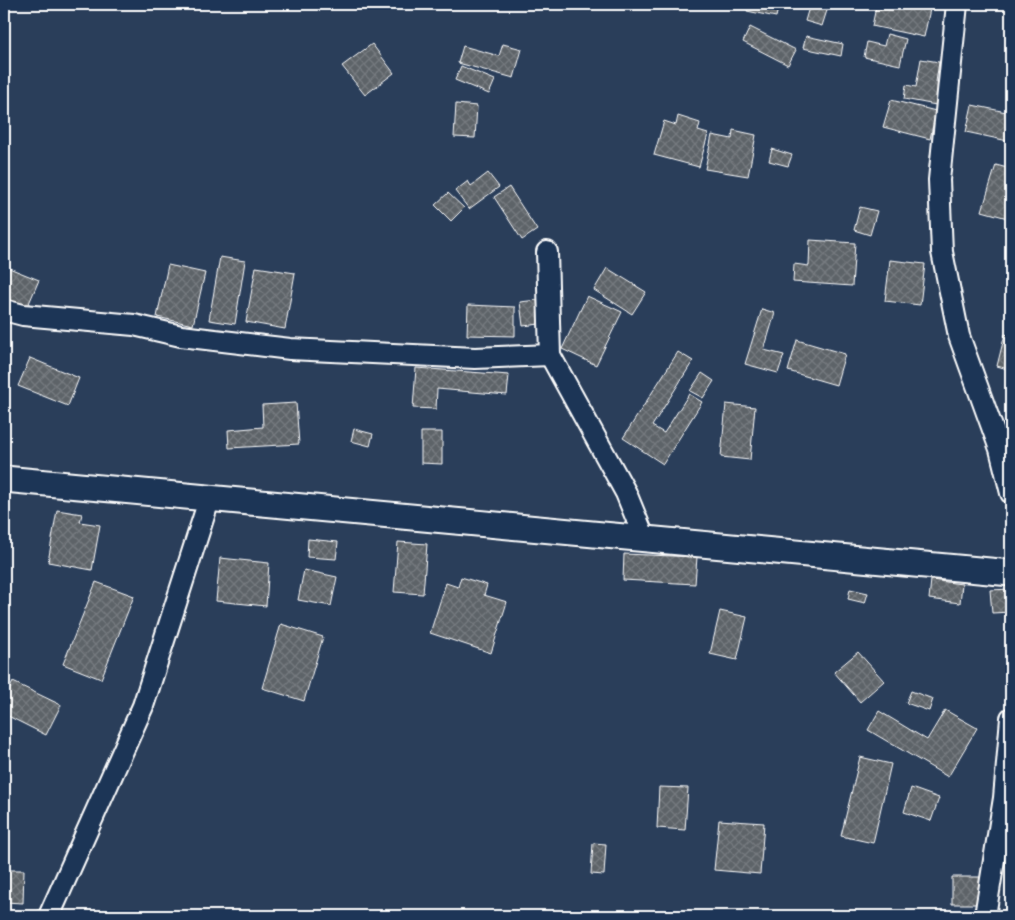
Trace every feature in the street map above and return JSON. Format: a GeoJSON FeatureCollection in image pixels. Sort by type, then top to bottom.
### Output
{"type":"FeatureCollection","features":[{"type":"Feature","properties":{"kind":"street"},"geometry":{"type":"LineString","coordinates":[[957,4],[939,180],[942,252],[959,336],[1000,449],[1011,493]]}},
{"type":"Feature","properties":{"kind":"street"},"geometry":{"type":"LineString","coordinates":[[547,252],[550,355],[626,493],[644,537]]}},
{"type":"Feature","properties":{"kind":"street"},"geometry":{"type":"LineString","coordinates":[[4,310],[23,315],[134,325],[181,336],[290,349],[475,358],[550,355]]}},
{"type":"Feature","properties":{"kind":"street"},"geometry":{"type":"LineString","coordinates":[[4,478],[1011,573]]}},
{"type":"Feature","properties":{"kind":"street"},"geometry":{"type":"LineString","coordinates":[[49,916],[142,706],[210,497]]}},
{"type":"Feature","properties":{"kind":"street"},"geometry":{"type":"LineString","coordinates":[[985,916],[1008,806],[1011,718]]}},
{"type":"Feature","properties":{"kind":"building"},"geometry":{"type":"Polygon","coordinates":[[[749,4],[779,4],[776,17],[747,11],[749,4]]]}},
{"type":"Feature","properties":{"kind":"building"},"geometry":{"type":"Polygon","coordinates":[[[810,4],[829,4],[822,26],[805,21],[810,4]]]}},
{"type":"Feature","properties":{"kind":"building"},"geometry":{"type":"Polygon","coordinates":[[[893,4],[930,9],[924,37],[872,26],[876,7],[881,9],[882,5],[892,7],[893,4]]]}},
{"type":"Feature","properties":{"kind":"building"},"geometry":{"type":"Polygon","coordinates":[[[750,27],[796,50],[788,65],[743,42],[750,27]]]}},
{"type":"Feature","properties":{"kind":"building"},"geometry":{"type":"Polygon","coordinates":[[[887,34],[906,39],[900,65],[864,57],[867,42],[884,46],[887,34]]]}},
{"type":"Feature","properties":{"kind":"building"},"geometry":{"type":"Polygon","coordinates":[[[806,36],[843,44],[841,56],[803,48],[806,36]]]}},
{"type":"Feature","properties":{"kind":"building"},"geometry":{"type":"Polygon","coordinates":[[[372,44],[394,73],[365,95],[342,66],[372,44]]]}},
{"type":"Feature","properties":{"kind":"building"},"geometry":{"type":"Polygon","coordinates":[[[503,44],[522,49],[514,78],[458,63],[463,46],[499,56],[503,44]]]}},
{"type":"Feature","properties":{"kind":"building"},"geometry":{"type":"Polygon","coordinates":[[[921,59],[939,62],[936,82],[940,83],[936,105],[904,99],[906,85],[916,87],[921,59]]]}},
{"type":"Feature","properties":{"kind":"building"},"geometry":{"type":"Polygon","coordinates":[[[461,66],[495,80],[489,94],[455,80],[461,66]]]}},
{"type":"Feature","properties":{"kind":"building"},"geometry":{"type":"Polygon","coordinates":[[[891,100],[936,111],[930,139],[883,127],[891,100]]]}},
{"type":"Feature","properties":{"kind":"building"},"geometry":{"type":"Polygon","coordinates":[[[456,104],[477,106],[475,138],[454,137],[456,104]]]}},
{"type":"Feature","properties":{"kind":"building"},"geometry":{"type":"Polygon","coordinates":[[[972,105],[1011,113],[1008,141],[966,132],[972,105]]]}},
{"type":"Feature","properties":{"kind":"building"},"geometry":{"type":"Polygon","coordinates":[[[678,116],[700,123],[698,131],[708,134],[699,167],[654,155],[664,121],[676,125],[678,116]]]}},
{"type":"Feature","properties":{"kind":"building"},"geometry":{"type":"Polygon","coordinates":[[[733,130],[756,135],[748,176],[705,169],[712,135],[732,139],[733,130]]]}},
{"type":"Feature","properties":{"kind":"building"},"geometry":{"type":"Polygon","coordinates":[[[772,149],[792,155],[788,166],[769,161],[772,149]]]}},
{"type":"Feature","properties":{"kind":"building"},"geometry":{"type":"Polygon","coordinates":[[[996,165],[1011,169],[1011,219],[982,211],[996,165]]]}},
{"type":"Feature","properties":{"kind":"building"},"geometry":{"type":"Polygon","coordinates":[[[488,173],[499,187],[469,209],[455,191],[468,181],[471,186],[488,173]]]}},
{"type":"Feature","properties":{"kind":"building"},"geometry":{"type":"Polygon","coordinates":[[[509,187],[537,230],[522,240],[494,197],[509,187]]]}},
{"type":"Feature","properties":{"kind":"building"},"geometry":{"type":"Polygon","coordinates":[[[448,193],[464,208],[451,221],[435,205],[448,193]]]}},
{"type":"Feature","properties":{"kind":"building"},"geometry":{"type":"Polygon","coordinates":[[[860,207],[877,211],[870,235],[854,230],[860,207]]]}},
{"type":"Feature","properties":{"kind":"building"},"geometry":{"type":"Polygon","coordinates":[[[810,240],[855,243],[852,286],[793,282],[794,264],[809,266],[810,240]]]}},
{"type":"Feature","properties":{"kind":"building"},"geometry":{"type":"Polygon","coordinates":[[[220,257],[245,261],[235,324],[209,320],[220,257]]]}},
{"type":"Feature","properties":{"kind":"building"},"geometry":{"type":"Polygon","coordinates":[[[890,260],[925,264],[920,305],[885,301],[890,260]]]}},
{"type":"Feature","properties":{"kind":"building"},"geometry":{"type":"Polygon","coordinates":[[[168,265],[205,273],[193,325],[157,317],[168,265]]]}},
{"type":"Feature","properties":{"kind":"building"},"geometry":{"type":"Polygon","coordinates":[[[4,266],[39,280],[27,308],[4,299],[4,266]]]}},
{"type":"Feature","properties":{"kind":"building"},"geometry":{"type":"Polygon","coordinates":[[[256,267],[295,273],[285,329],[246,322],[256,267]]]}},
{"type":"Feature","properties":{"kind":"building"},"geometry":{"type":"Polygon","coordinates":[[[607,268],[646,292],[632,314],[594,290],[607,268]]]}},
{"type":"Feature","properties":{"kind":"building"},"geometry":{"type":"Polygon","coordinates":[[[587,296],[622,312],[596,365],[562,349],[587,296]]]}},
{"type":"Feature","properties":{"kind":"building"},"geometry":{"type":"Polygon","coordinates":[[[537,300],[540,324],[523,326],[520,302],[537,300]]]}},
{"type":"Feature","properties":{"kind":"building"},"geometry":{"type":"Polygon","coordinates":[[[468,305],[515,307],[515,336],[467,335],[468,305]]]}},
{"type":"Feature","properties":{"kind":"building"},"geometry":{"type":"Polygon","coordinates":[[[762,309],[775,313],[764,350],[784,355],[778,373],[745,364],[762,309]]]}},
{"type":"Feature","properties":{"kind":"building"},"geometry":{"type":"Polygon","coordinates":[[[1005,334],[1011,336],[1011,370],[997,366],[1005,334]]]}},
{"type":"Feature","properties":{"kind":"building"},"geometry":{"type":"Polygon","coordinates":[[[797,340],[845,354],[836,385],[788,371],[797,340]]]}},
{"type":"Feature","properties":{"kind":"building"},"geometry":{"type":"Polygon","coordinates":[[[678,352],[693,361],[652,426],[664,433],[689,394],[702,402],[663,464],[623,438],[678,352]]]}},
{"type":"Feature","properties":{"kind":"building"},"geometry":{"type":"Polygon","coordinates":[[[30,358],[79,378],[68,406],[18,386],[30,358]]]}},
{"type":"Feature","properties":{"kind":"building"},"geometry":{"type":"Polygon","coordinates":[[[416,368],[509,375],[507,395],[437,389],[436,409],[413,408],[416,368]]]}},
{"type":"Feature","properties":{"kind":"building"},"geometry":{"type":"Polygon","coordinates":[[[702,373],[714,381],[703,398],[690,391],[702,373]]]}},
{"type":"Feature","properties":{"kind":"building"},"geometry":{"type":"Polygon","coordinates":[[[296,403],[299,444],[229,448],[228,430],[263,427],[262,405],[296,403]]]}},
{"type":"Feature","properties":{"kind":"building"},"geometry":{"type":"Polygon","coordinates":[[[726,404],[755,407],[750,460],[721,457],[726,404]]]}},
{"type":"Feature","properties":{"kind":"building"},"geometry":{"type":"Polygon","coordinates":[[[354,429],[373,434],[370,446],[351,441],[354,429]]]}},
{"type":"Feature","properties":{"kind":"building"},"geometry":{"type":"Polygon","coordinates":[[[421,432],[442,432],[442,464],[421,463],[421,432]]]}},
{"type":"Feature","properties":{"kind":"building"},"geometry":{"type":"Polygon","coordinates":[[[57,510],[82,514],[80,522],[100,525],[92,570],[48,562],[57,510]]]}},
{"type":"Feature","properties":{"kind":"building"},"geometry":{"type":"Polygon","coordinates":[[[308,539],[338,542],[336,559],[307,557],[308,539]]]}},
{"type":"Feature","properties":{"kind":"building"},"geometry":{"type":"Polygon","coordinates":[[[398,542],[427,544],[423,594],[394,592],[398,542]]]}},
{"type":"Feature","properties":{"kind":"building"},"geometry":{"type":"Polygon","coordinates":[[[624,554],[697,557],[695,584],[623,580],[624,554]]]}},
{"type":"Feature","properties":{"kind":"building"},"geometry":{"type":"Polygon","coordinates":[[[220,558],[269,563],[266,606],[216,601],[220,558]]]}},
{"type":"Feature","properties":{"kind":"building"},"geometry":{"type":"Polygon","coordinates":[[[304,570],[337,577],[331,606],[298,600],[304,570]]]}},
{"type":"Feature","properties":{"kind":"building"},"geometry":{"type":"Polygon","coordinates":[[[461,577],[487,585],[484,595],[507,602],[491,653],[430,633],[446,583],[458,587],[461,577]]]}},
{"type":"Feature","properties":{"kind":"building"},"geometry":{"type":"Polygon","coordinates":[[[931,580],[962,584],[960,603],[929,599],[931,580]]]}},
{"type":"Feature","properties":{"kind":"building"},"geometry":{"type":"Polygon","coordinates":[[[96,582],[134,596],[101,679],[63,664],[96,582]]]}},
{"type":"Feature","properties":{"kind":"building"},"geometry":{"type":"Polygon","coordinates":[[[850,589],[868,593],[865,603],[848,599],[850,589]]]}},
{"type":"Feature","properties":{"kind":"building"},"geometry":{"type":"Polygon","coordinates":[[[1011,589],[1011,612],[992,613],[990,590],[1011,589]]]}},
{"type":"Feature","properties":{"kind":"building"},"geometry":{"type":"Polygon","coordinates":[[[720,611],[747,617],[737,660],[710,654],[720,611]]]}},
{"type":"Feature","properties":{"kind":"building"},"geometry":{"type":"Polygon","coordinates":[[[281,624],[323,637],[304,701],[262,688],[281,624]]]}},
{"type":"Feature","properties":{"kind":"building"},"geometry":{"type":"Polygon","coordinates":[[[858,652],[884,681],[860,702],[834,672],[858,652]]]}},
{"type":"Feature","properties":{"kind":"building"},"geometry":{"type":"Polygon","coordinates":[[[13,682],[61,705],[46,735],[4,714],[4,700],[13,682]]]}},
{"type":"Feature","properties":{"kind":"building"},"geometry":{"type":"Polygon","coordinates":[[[911,691],[933,699],[929,711],[906,703],[911,691]]]}},
{"type":"Feature","properties":{"kind":"building"},"geometry":{"type":"Polygon","coordinates":[[[945,710],[977,728],[948,777],[868,730],[879,711],[927,740],[945,710]]]}},
{"type":"Feature","properties":{"kind":"building"},"geometry":{"type":"Polygon","coordinates":[[[860,757],[891,764],[873,843],[841,836],[860,757]]]}},
{"type":"Feature","properties":{"kind":"building"},"geometry":{"type":"Polygon","coordinates":[[[659,787],[688,788],[685,830],[657,828],[659,787]]]}},
{"type":"Feature","properties":{"kind":"building"},"geometry":{"type":"Polygon","coordinates":[[[911,788],[939,798],[931,821],[904,812],[911,788]]]}},
{"type":"Feature","properties":{"kind":"building"},"geometry":{"type":"Polygon","coordinates":[[[719,820],[764,823],[760,874],[714,870],[719,820]]]}},
{"type":"Feature","properties":{"kind":"building"},"geometry":{"type":"Polygon","coordinates":[[[593,843],[606,844],[604,875],[591,874],[593,843]]]}},
{"type":"Feature","properties":{"kind":"building"},"geometry":{"type":"Polygon","coordinates":[[[4,870],[24,870],[23,903],[4,902],[4,870]]]}},
{"type":"Feature","properties":{"kind":"building"},"geometry":{"type":"Polygon","coordinates":[[[952,877],[985,877],[984,904],[952,904],[952,877]]]}},
{"type":"Feature","properties":{"kind":"building"},"geometry":{"type":"Polygon","coordinates":[[[772,913],[800,916],[772,916],[772,913]]]}}]}
